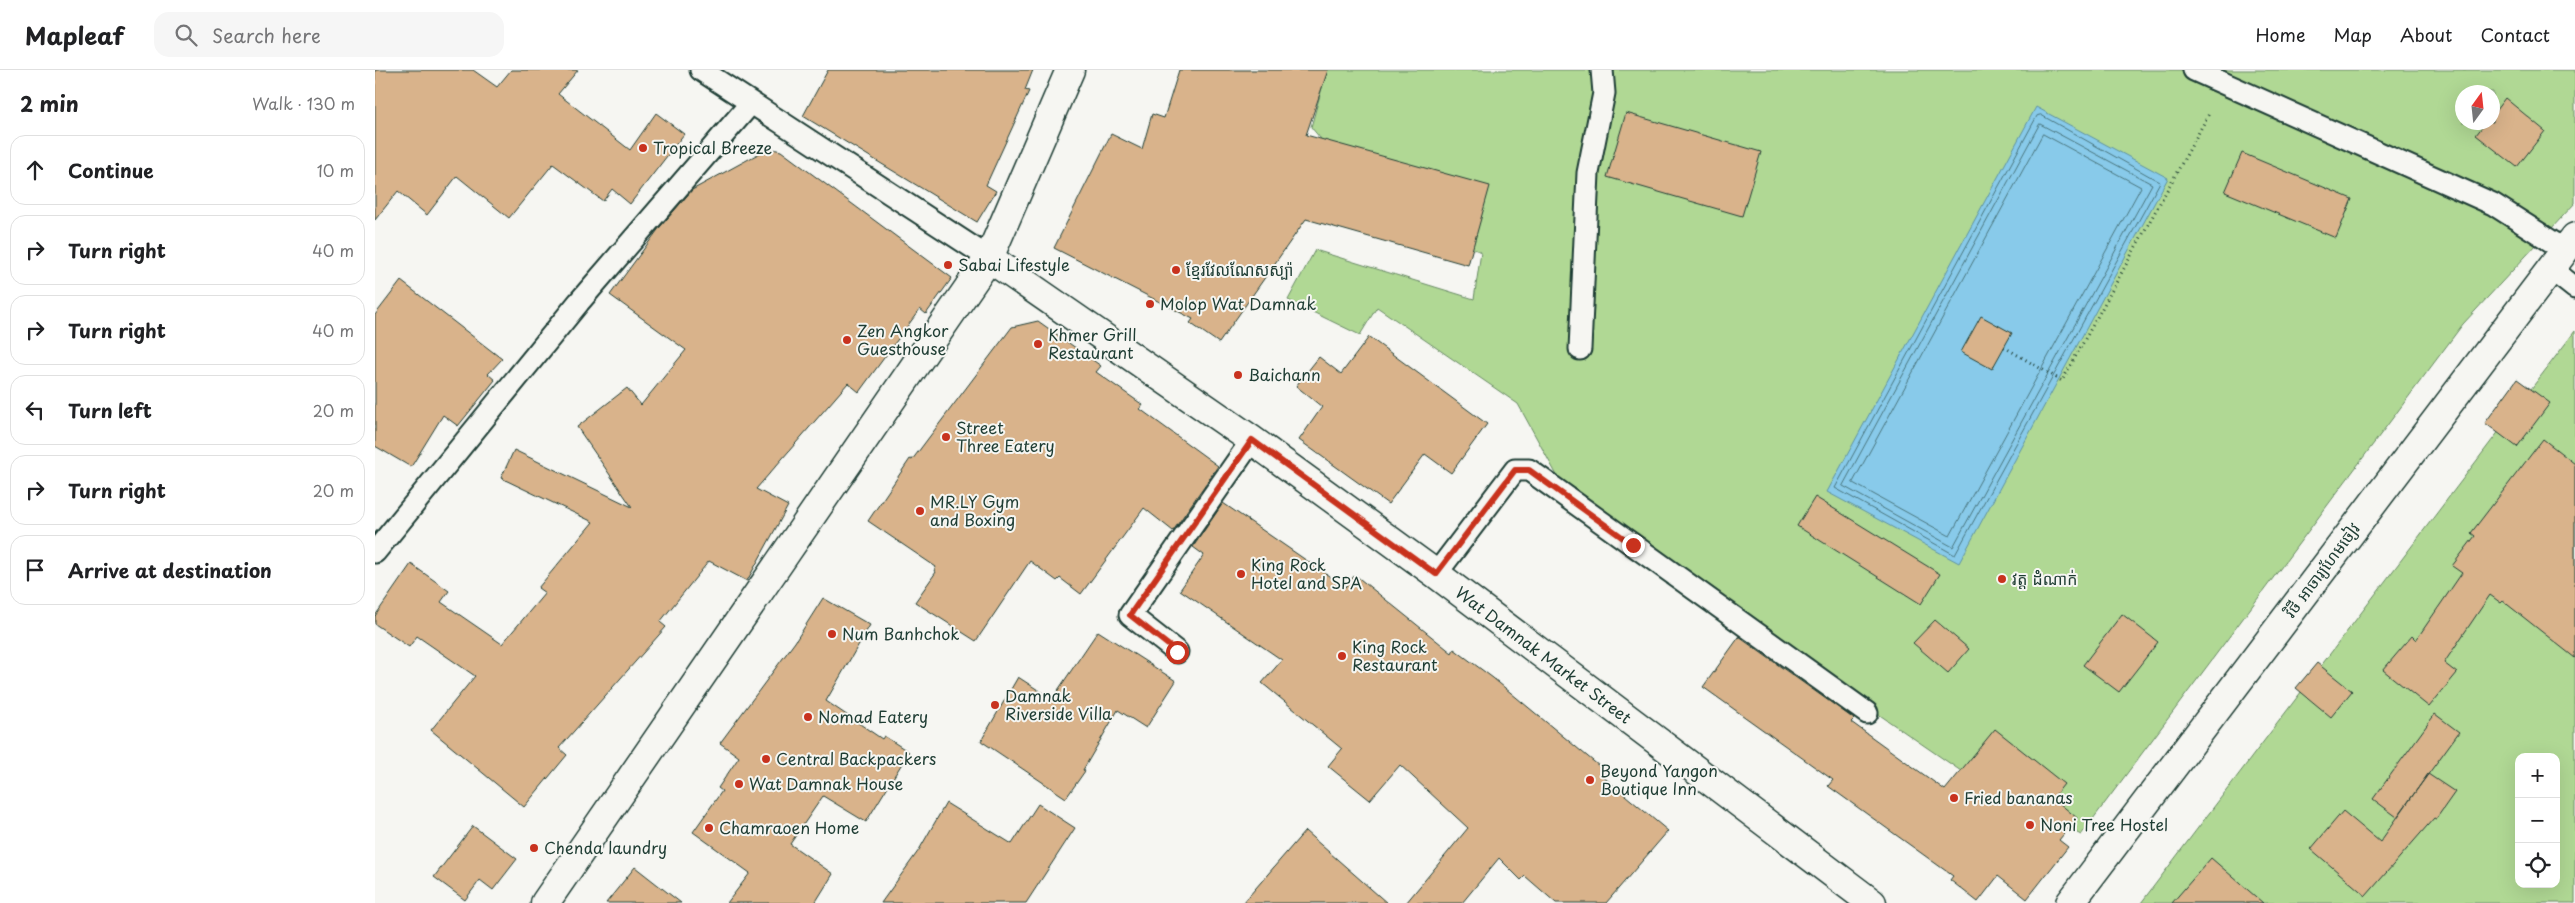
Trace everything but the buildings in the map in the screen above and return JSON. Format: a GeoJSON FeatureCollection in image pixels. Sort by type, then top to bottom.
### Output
{"type":"FeatureCollection","features":[{"type":"Feature","properties":{"kind":"street"},"geometry":{"type":"LineString","coordinates":[[545,903],[989,258],[1070,70]]}},
{"type":"Feature","properties":{"kind":"street","name":"វិថី អាចារ្យហែមចៀវ"},"geometry":{"type":"LineString","coordinates":[[2070,903],[2564,252]]}},
{"type":"Feature","properties":{"kind":"street","name":"Wat Damnak Market Street"},"geometry":{"type":"LineString","coordinates":[[989,258],[1252,440],[1436,574],[1872,903]]}},
{"type":"Feature","properties":{"kind":"lane"},"geometry":{"type":"LineString","coordinates":[[701,70],[989,258]]}},
{"type":"Feature","properties":{"kind":"lane"},"geometry":{"type":"LineString","coordinates":[[1581,349],[1588,172],[1604,93],[1602,70]]}},
{"type":"Feature","properties":{"kind":"lane"},"geometry":{"type":"LineString","coordinates":[[2194,70],[2493,204],[2564,252],[2575,288]]}},
{"type":"Feature","properties":{"kind":"lane"},"geometry":{"type":"LineString","coordinates":[[375,552],[579,302],[751,102]]}},
{"type":"Feature","properties":{"kind":"lane"},"geometry":{"type":"LineString","coordinates":[[1177,652],[1130,615],[1252,440]]}},
{"type":"Feature","properties":{"kind":"lane"},"geometry":{"type":"LineString","coordinates":[[1436,574],[1515,470],[1529,470],[1867,713]]}},
{"type":"Feature","properties":{"kind":"path"},"geometry":{"type":"LineString","coordinates":[[2004,347],[2062,381],[2226,84]]}},
{"type":"Feature","properties":{"kind":"green space","name":"វត្ត ដំំណាក់"},"geometry":{"type":"Polygon","coordinates":[[[1327,70],[2575,70],[2575,203],[2463,324],[2081,835],[1974,780],[1633,545],[1560,481],[1518,404],[1377,307],[1360,335],[1288,300],[1315,250],[1474,299],[1481,252],[1378,208],[1311,127],[1327,70]]]}},
{"type":"Feature","properties":{"kind":"green space"},"geometry":{"type":"Polygon","coordinates":[[[2575,331],[2575,903],[2141,903],[2575,331]]]}},
{"type":"Feature","properties":{"kind":"water"},"geometry":{"type":"Polygon","coordinates":[[[2036,107],[2168,178],[1959,563],[1827,492],[2036,107]]]}},
{"type":"Feature","properties":{"kind":"place","name":"Tropical Breeze"},"geometry":{"type":"Point","coordinates":[643,148]}},
{"type":"Feature","properties":{"kind":"place","name":"Sabai Lifestyle"},"geometry":{"type":"Point","coordinates":[948,265]}},
{"type":"Feature","properties":{"kind":"place","name":"ខ្មែរវែលណែសស្ប៉ា"},"geometry":{"type":"Point","coordinates":[1176,270]}},
{"type":"Feature","properties":{"kind":"place","name":"Molop Wat Damnak"},"geometry":{"type":"Point","coordinates":[1150,304]}},
{"type":"Feature","properties":{"kind":"place","name":"Zen Angkor Guesthouse"},"geometry":{"type":"Point","coordinates":[847,340]}},
{"type":"Feature","properties":{"kind":"place","name":"Khmer Grill Restaurant"},"geometry":{"type":"Point","coordinates":[1038,344]}},
{"type":"Feature","properties":{"kind":"place","name":"Baichann"},"geometry":{"type":"Point","coordinates":[1238,375]}},
{"type":"Feature","properties":{"kind":"place","name":"Street Three Eatery"},"geometry":{"type":"Point","coordinates":[946,437]}},
{"type":"Feature","properties":{"kind":"place","name":"MR.LY Gym and Boxing"},"geometry":{"type":"Point","coordinates":[920,511]}},
{"type":"Feature","properties":{"kind":"place","name":"King Rock Hotel and SPA"},"geometry":{"type":"Point","coordinates":[1241,574]}},
{"type":"Feature","properties":{"kind":"place","name":"វត្ត ដំំណាក់"},"geometry":{"type":"Point","coordinates":[2002,579]}},
{"type":"Feature","properties":{"kind":"place","name":"Num Banhchok"},"geometry":{"type":"Point","coordinates":[832,634]}},
{"type":"Feature","properties":{"kind":"place","name":"King Rock Restaurant"},"geometry":{"type":"Point","coordinates":[1342,656]}},
{"type":"Feature","properties":{"kind":"place","name":"Damnak Riverside Villa"},"geometry":{"type":"Point","coordinates":[995,705]}},
{"type":"Feature","properties":{"kind":"place","name":"Nomad Eatery"},"geometry":{"type":"Point","coordinates":[808,717]}},
{"type":"Feature","properties":{"kind":"place","name":"Central Backpackers"},"geometry":{"type":"Point","coordinates":[766,759]}},
{"type":"Feature","properties":{"kind":"place","name":"Beyond Yangon Boutique Inn"},"geometry":{"type":"Point","coordinates":[1590,780]}},
{"type":"Feature","properties":{"kind":"place","name":"Wat Damnak House"},"geometry":{"type":"Point","coordinates":[739,784]}},
{"type":"Feature","properties":{"kind":"place","name":"Fried bananas"},"geometry":{"type":"Point","coordinates":[1954,798]}},
{"type":"Feature","properties":{"kind":"place","name":"Noni Tree Hostel"},"geometry":{"type":"Point","coordinates":[2030,825]}},
{"type":"Feature","properties":{"kind":"place","name":"Chamraoen Home"},"geometry":{"type":"Point","coordinates":[709,828]}},
{"type":"Feature","properties":{"kind":"place","name":"Chenda laundry"},"geometry":{"type":"Point","coordinates":[534,848]}},
{"type":"Feature","properties":{"kind":"route"},"geometry":{"type":"LineString","coordinates":[[1177,652],[1130,615],[1252,440],[1436,574],[1515,470],[1529,470],[1633,545]]}}]}
